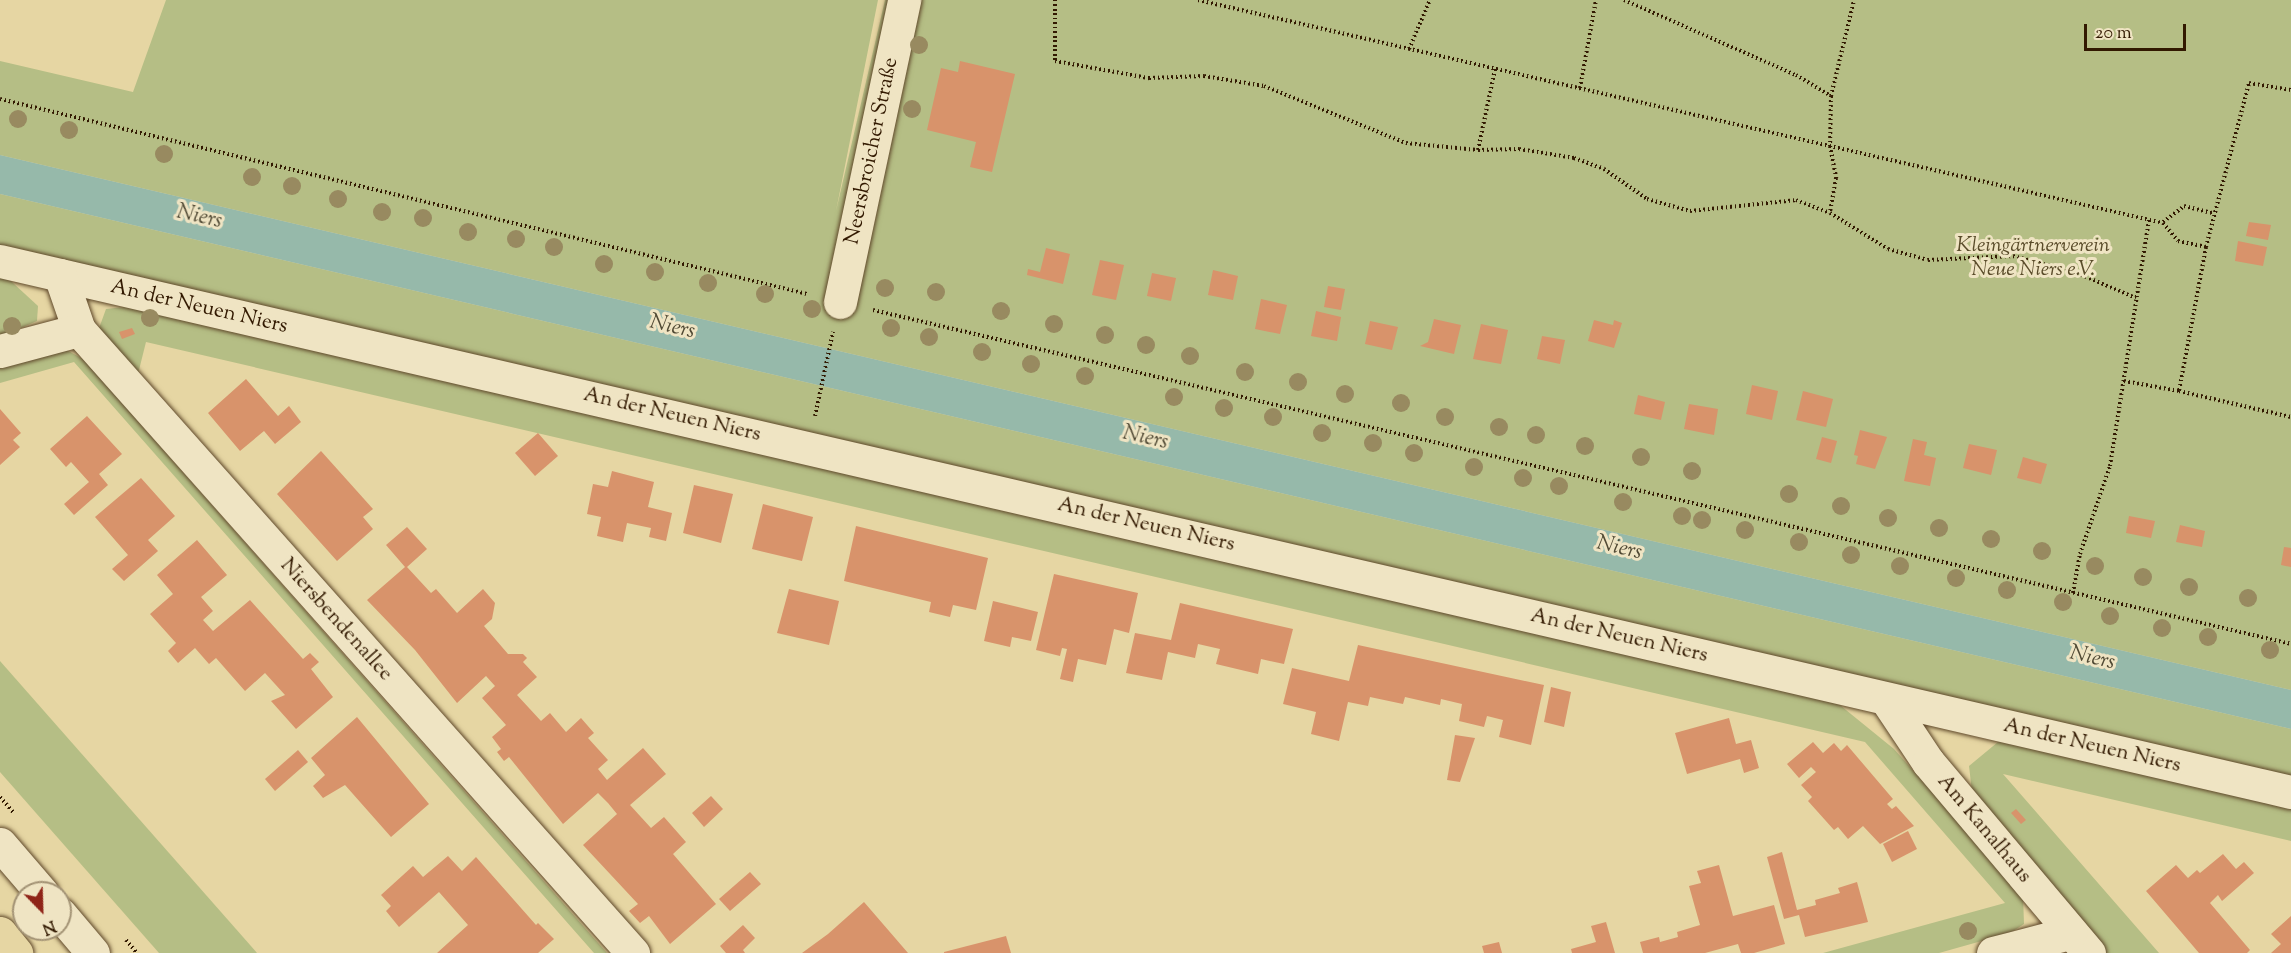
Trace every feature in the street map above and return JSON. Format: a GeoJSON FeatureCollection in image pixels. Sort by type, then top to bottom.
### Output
{"type":"FeatureCollection","features":[{"type":"Feature","properties":{"kind":"highway"},"geometry":{"type":"LineString","coordinates":[[0,933],[16,953]]}},
{"type":"Feature","properties":{"kind":"street","name":"Neersbroicher Straße"},"geometry":{"type":"LineString","coordinates":[[840,302],[904,0]]}},
{"type":"Feature","properties":{"kind":"street","name":"An der Neuen Niers"},"geometry":{"type":"LineString","coordinates":[[0,261],[2291,792]]}},
{"type":"Feature","properties":{"kind":"street","name":"Niersbendenallee"},"geometry":{"type":"LineString","coordinates":[[60,275],[79,330],[633,953]]}},
{"type":"Feature","properties":{"kind":"street"},"geometry":{"type":"LineString","coordinates":[[0,351],[79,330]]}},
{"type":"Feature","properties":{"kind":"street","name":"Am Kanalhaus"},"geometry":{"type":"LineString","coordinates":[[1886,699],[1928,762],[2080,943]]}},
{"type":"Feature","properties":{"kind":"street"},"geometry":{"type":"LineString","coordinates":[[0,844],[32,881]]}},
{"type":"Feature","properties":{"kind":"street"},"geometry":{"type":"LineString","coordinates":[[72,928],[93,953]]}},
{"type":"Feature","properties":{"kind":"street"},"geometry":{"type":"LineString","coordinates":[[1993,953],[2080,943]]}},
{"type":"Feature","properties":{"kind":"path"},"geometry":{"type":"LineString","coordinates":[[1054,0],[1055,61],[1149,78],[1204,76],[1264,86],[1406,143],[1478,150],[1519,149],[1574,158],[1604,169],[1647,199],[1690,211],[1796,200],[1830,213],[1888,249],[1928,260],[2013,256],[2077,273],[2136,298]]}},
{"type":"Feature","properties":{"kind":"path"},"geometry":{"type":"LineString","coordinates":[[1198,0],[2149,219],[2163,223],[2178,241],[2206,247]]}},
{"type":"Feature","properties":{"kind":"path"},"geometry":{"type":"LineString","coordinates":[[1409,49],[1431,0]]}},
{"type":"Feature","properties":{"kind":"path"},"geometry":{"type":"LineString","coordinates":[[1580,88],[1596,0]]}},
{"type":"Feature","properties":{"kind":"path"},"geometry":{"type":"LineString","coordinates":[[1624,0],[1796,75],[1831,96]]}},
{"type":"Feature","properties":{"kind":"path"},"geometry":{"type":"LineString","coordinates":[[1830,213],[1836,178],[1830,146],[1831,96],[1854,0]]}},
{"type":"Feature","properties":{"kind":"path"},"geometry":{"type":"LineString","coordinates":[[1478,150],[1495,69]]}},
{"type":"Feature","properties":{"kind":"path"},"geometry":{"type":"LineString","coordinates":[[2179,391],[2213,213],[2249,83],[2291,90]]}},
{"type":"Feature","properties":{"kind":"path"},"geometry":{"type":"LineString","coordinates":[[0,99],[840,302],[2291,644]]}},
{"type":"Feature","properties":{"kind":"path"},"geometry":{"type":"LineString","coordinates":[[2163,223],[2184,206],[2213,213]]}},
{"type":"Feature","properties":{"kind":"path"},"geometry":{"type":"LineString","coordinates":[[2073,593],[2080,554],[2110,466],[2149,219]]}},
{"type":"Feature","properties":{"kind":"path"},"geometry":{"type":"LineString","coordinates":[[816,411],[840,302]]}},
{"type":"Feature","properties":{"kind":"path"},"geometry":{"type":"LineString","coordinates":[[2124,381],[2179,391],[2291,417]]}},
{"type":"Feature","properties":{"kind":"green space","name":"Kleingärtnerverein Neue Niers e.V."},"geometry":{"type":"Polygon","coordinates":[[[166,0],[878,0],[836,211],[885,0],[2291,0],[2291,690],[0,155],[0,61],[133,92],[166,0]]]}},
{"type":"Feature","properties":{"kind":"green space"},"geometry":{"type":"Polygon","coordinates":[[[0,194],[2291,729],[2291,783],[0,245],[0,194]]]}},
{"type":"Feature","properties":{"kind":"green space"},"geometry":{"type":"Polygon","coordinates":[[[0,271],[38,306],[37,321],[0,337],[0,271]]]}},
{"type":"Feature","properties":{"kind":"green space"},"geometry":{"type":"Polygon","coordinates":[[[142,305],[1830,697],[1894,749],[2023,895],[2024,924],[2010,933],[1939,953],[1823,953],[2005,903],[1865,742],[146,342],[138,374],[98,331],[106,309],[142,305]]]}},
{"type":"Feature","properties":{"kind":"green space"},"geometry":{"type":"Polygon","coordinates":[[[61,347],[83,359],[607,953],[594,953],[74,362],[0,383],[0,365],[61,347]]]}},
{"type":"Feature","properties":{"kind":"green space"},"geometry":{"type":"Polygon","coordinates":[[[0,661],[257,953],[159,953],[0,772],[0,661]]]}},
{"type":"Feature","properties":{"kind":"green space"},"geometry":{"type":"Polygon","coordinates":[[[2004,737],[2291,803],[2291,841],[2003,774],[2159,953],[2106,953],[1973,800],[1969,766],[2004,737]]]}},
{"type":"Feature","properties":{"kind":"water","name":"Niers"},"geometry":{"type":"Polygon","coordinates":[[[0,155],[2291,690],[2291,729],[0,194],[0,155]]]}},
{"type":"Feature","properties":{"kind":"building"},"geometry":{"type":"Polygon","coordinates":[[[960,61],[1015,74],[992,172],[970,167],[976,142],[927,130],[941,68],[958,72],[960,61]]]}},
{"type":"Feature","properties":{"kind":"building"},"geometry":{"type":"Polygon","coordinates":[[[2249,222],[2271,225],[2268,240],[2246,236],[2249,222]]]}},
{"type":"Feature","properties":{"kind":"building"},"geometry":{"type":"Polygon","coordinates":[[[2238,241],[2267,247],[2263,266],[2235,261],[2238,241]]]}},
{"type":"Feature","properties":{"kind":"building"},"geometry":{"type":"Polygon","coordinates":[[[1046,248],[1070,254],[1063,284],[1027,275],[1028,269],[1040,272],[1046,248]]]}},
{"type":"Feature","properties":{"kind":"building"},"geometry":{"type":"Polygon","coordinates":[[[1100,260],[1124,265],[1116,300],[1092,295],[1100,260]]]}},
{"type":"Feature","properties":{"kind":"building"},"geometry":{"type":"Polygon","coordinates":[[[1213,270],[1238,276],[1233,300],[1208,295],[1213,270]]]}},
{"type":"Feature","properties":{"kind":"building"},"geometry":{"type":"Polygon","coordinates":[[[1152,273],[1176,278],[1171,301],[1147,296],[1152,273]]]}},
{"type":"Feature","properties":{"kind":"building"},"geometry":{"type":"Polygon","coordinates":[[[1328,286],[1345,289],[1341,310],[1324,307],[1328,286]]]}},
{"type":"Feature","properties":{"kind":"building"},"geometry":{"type":"Polygon","coordinates":[[[1261,299],[1287,305],[1280,334],[1255,329],[1261,299]]]}},
{"type":"Feature","properties":{"kind":"building"},"geometry":{"type":"Polygon","coordinates":[[[1316,311],[1341,317],[1337,341],[1311,336],[1316,311]]]}},
{"type":"Feature","properties":{"kind":"building"},"geometry":{"type":"Polygon","coordinates":[[[1434,319],[1461,325],[1454,354],[1420,346],[1428,342],[1434,319]]]}},
{"type":"Feature","properties":{"kind":"building"},"geometry":{"type":"Polygon","coordinates":[[[1594,320],[1613,325],[1614,320],[1622,323],[1614,348],[1588,341],[1594,320]]]}},
{"type":"Feature","properties":{"kind":"building"},"geometry":{"type":"Polygon","coordinates":[[[1370,321],[1398,327],[1392,350],[1365,344],[1370,321]]]}},
{"type":"Feature","properties":{"kind":"building"},"geometry":{"type":"Polygon","coordinates":[[[1481,324],[1508,330],[1501,364],[1473,359],[1481,324]]]}},
{"type":"Feature","properties":{"kind":"building"},"geometry":{"type":"Polygon","coordinates":[[[132,328],[135,334],[122,339],[119,332],[132,328]]]}},
{"type":"Feature","properties":{"kind":"building"},"geometry":{"type":"Polygon","coordinates":[[[1542,336],[1565,340],[1560,364],[1537,359],[1542,336]]]}},
{"type":"Feature","properties":{"kind":"building"},"geometry":{"type":"Polygon","coordinates":[[[246,379],[278,416],[289,406],[301,422],[275,444],[264,431],[240,451],[208,413],[246,379]]]}},
{"type":"Feature","properties":{"kind":"building"},"geometry":{"type":"Polygon","coordinates":[[[1752,385],[1778,391],[1772,420],[1746,414],[1752,385]]]}},
{"type":"Feature","properties":{"kind":"building"},"geometry":{"type":"Polygon","coordinates":[[[1803,391],[1833,399],[1826,427],[1796,420],[1803,391]]]}},
{"type":"Feature","properties":{"kind":"building"},"geometry":{"type":"Polygon","coordinates":[[[1638,395],[1665,402],[1661,420],[1634,414],[1638,395]]]}},
{"type":"Feature","properties":{"kind":"building"},"geometry":{"type":"Polygon","coordinates":[[[1689,404],[1718,409],[1714,435],[1684,429],[1689,404]]]}},
{"type":"Feature","properties":{"kind":"building"},"geometry":{"type":"Polygon","coordinates":[[[0,409],[21,433],[13,440],[20,447],[0,465],[0,409]]]}},
{"type":"Feature","properties":{"kind":"building"},"geometry":{"type":"Polygon","coordinates":[[[87,416],[122,454],[99,474],[108,485],[74,515],[64,504],[89,482],[71,462],[66,467],[50,449],[87,416]]]}},
{"type":"Feature","properties":{"kind":"building"},"geometry":{"type":"Polygon","coordinates":[[[1860,430],[1887,437],[1875,469],[1856,464],[1858,456],[1854,455],[1860,430]]]}},
{"type":"Feature","properties":{"kind":"building"},"geometry":{"type":"Polygon","coordinates":[[[538,433],[558,456],[535,476],[515,453],[538,433]]]}},
{"type":"Feature","properties":{"kind":"building"},"geometry":{"type":"Polygon","coordinates":[[[1822,437],[1837,441],[1831,463],[1816,459],[1822,437]]]}},
{"type":"Feature","properties":{"kind":"building"},"geometry":{"type":"Polygon","coordinates":[[[1913,439],[1927,442],[1924,455],[1936,458],[1930,486],[1904,481],[1913,439]]]}},
{"type":"Feature","properties":{"kind":"building"},"geometry":{"type":"Polygon","coordinates":[[[1969,444],[1997,450],[1991,475],[1963,468],[1969,444]]]}},
{"type":"Feature","properties":{"kind":"building"},"geometry":{"type":"Polygon","coordinates":[[[321,451],[373,509],[363,517],[373,529],[337,561],[277,494],[321,451]]]}},
{"type":"Feature","properties":{"kind":"building"},"geometry":{"type":"Polygon","coordinates":[[[2023,457],[2047,464],[2041,484],[2017,478],[2023,457]]]}},
{"type":"Feature","properties":{"kind":"building"},"geometry":{"type":"Polygon","coordinates":[[[612,471],[654,482],[648,507],[672,513],[666,541],[649,537],[651,528],[627,523],[623,542],[597,536],[601,517],[587,514],[593,484],[608,487],[612,471]]]}},
{"type":"Feature","properties":{"kind":"building"},"geometry":{"type":"Polygon","coordinates":[[[141,478],[175,516],[148,540],[158,551],[124,581],[112,569],[128,555],[95,517],[141,478]]]}},
{"type":"Feature","properties":{"kind":"building"},"geometry":{"type":"Polygon","coordinates":[[[694,485],[733,494],[721,543],[683,533],[694,485]]]}},
{"type":"Feature","properties":{"kind":"building"},"geometry":{"type":"Polygon","coordinates":[[[763,504],[813,517],[802,561],[752,549],[763,504]]]}},
{"type":"Feature","properties":{"kind":"building"},"geometry":{"type":"Polygon","coordinates":[[[2129,516],[2155,521],[2151,538],[2126,533],[2129,516]]]}},
{"type":"Feature","properties":{"kind":"building"},"geometry":{"type":"Polygon","coordinates":[[[2180,525],[2205,531],[2202,547],[2176,542],[2180,525]]]}},
{"type":"Feature","properties":{"kind":"building"},"geometry":{"type":"Polygon","coordinates":[[[856,526],[988,558],[976,610],[953,605],[950,617],[929,612],[931,602],[844,581],[856,526]]]}},
{"type":"Feature","properties":{"kind":"building"},"geometry":{"type":"Polygon","coordinates":[[[407,527],[427,549],[407,567],[431,593],[436,589],[457,613],[483,589],[495,603],[492,619],[484,626],[508,654],[523,654],[527,658],[523,662],[537,677],[517,695],[541,721],[550,713],[566,732],[581,718],[594,733],[588,738],[608,760],[598,769],[607,780],[643,748],[666,774],[630,805],[651,828],[664,817],[686,842],[673,854],[716,904],[670,944],[649,916],[640,923],[629,911],[638,904],[583,845],[617,814],[608,803],[598,793],[563,824],[509,757],[504,761],[497,752],[501,749],[492,737],[506,725],[482,698],[495,686],[486,676],[457,703],[415,650],[367,600],[405,567],[386,545],[407,527]]]}},
{"type":"Feature","properties":{"kind":"building"},"geometry":{"type":"Polygon","coordinates":[[[197,540],[227,575],[201,597],[213,611],[203,620],[213,631],[250,600],[303,659],[310,653],[319,662],[311,669],[333,697],[296,729],[271,701],[285,695],[265,673],[245,691],[216,658],[209,664],[195,648],[178,663],[168,651],[176,643],[150,614],[173,594],[157,575],[197,540]]]}},
{"type":"Feature","properties":{"kind":"building"},"geometry":{"type":"Polygon","coordinates":[[[2284,547],[2291,548],[2291,567],[2281,565],[2284,547]]]}},
{"type":"Feature","properties":{"kind":"building"},"geometry":{"type":"Polygon","coordinates":[[[1054,574],[1138,593],[1129,633],[1114,629],[1106,665],[1078,659],[1073,682],[1060,679],[1067,649],[1062,648],[1060,656],[1036,650],[1054,574]]]}},
{"type":"Feature","properties":{"kind":"building"},"geometry":{"type":"Polygon","coordinates":[[[789,589],[839,601],[829,645],[777,633],[789,589]]]}},
{"type":"Feature","properties":{"kind":"building"},"geometry":{"type":"Polygon","coordinates":[[[993,601],[1038,612],[1031,641],[1012,637],[1010,647],[984,641],[993,601]]]}},
{"type":"Feature","properties":{"kind":"building"},"geometry":{"type":"Polygon","coordinates":[[[1180,603],[1293,629],[1284,664],[1261,659],[1258,674],[1216,664],[1220,649],[1198,644],[1195,658],[1168,652],[1162,680],[1126,673],[1135,633],[1171,640],[1180,603]]]}},
{"type":"Feature","properties":{"kind":"building"},"geometry":{"type":"Polygon","coordinates":[[[1358,645],[1544,685],[1531,745],[1499,737],[1503,720],[1487,716],[1484,727],[1459,721],[1462,704],[1441,699],[1440,705],[1405,697],[1403,704],[1370,697],[1368,706],[1348,702],[1339,741],[1311,734],[1316,712],[1283,704],[1292,668],[1349,681],[1358,645]]]}},
{"type":"Feature","properties":{"kind":"building"},"geometry":{"type":"Polygon","coordinates":[[[1551,687],[1571,692],[1564,727],[1544,722],[1551,687]]]}},
{"type":"Feature","properties":{"kind":"building"},"geometry":{"type":"Polygon","coordinates":[[[357,717],[429,804],[391,837],[345,785],[323,798],[313,786],[325,775],[311,758],[357,717]]]}},
{"type":"Feature","properties":{"kind":"building"},"geometry":{"type":"Polygon","coordinates":[[[1729,718],[1736,744],[1751,740],[1759,768],[1744,773],[1740,759],[1687,774],[1675,733],[1729,718]]]}},
{"type":"Feature","properties":{"kind":"building"},"geometry":{"type":"Polygon","coordinates":[[[1455,735],[1475,738],[1460,782],[1447,780],[1455,735]]]}},
{"type":"Feature","properties":{"kind":"building"},"geometry":{"type":"Polygon","coordinates":[[[1813,742],[1823,753],[1834,743],[1841,751],[1847,745],[1893,799],[1887,804],[1892,809],[1896,806],[1914,826],[1880,844],[1863,826],[1848,839],[1838,827],[1834,830],[1808,801],[1812,797],[1801,785],[1816,772],[1811,767],[1799,778],[1787,764],[1813,742]]]}},
{"type":"Feature","properties":{"kind":"building"},"geometry":{"type":"Polygon","coordinates":[[[298,750],[308,762],[275,791],[265,779],[298,750]]]}},
{"type":"Feature","properties":{"kind":"building"},"geometry":{"type":"Polygon","coordinates":[[[711,796],[723,809],[704,827],[692,813],[711,796]]]}},
{"type":"Feature","properties":{"kind":"building"},"geometry":{"type":"Polygon","coordinates":[[[2016,809],[2026,820],[2021,824],[2011,813],[2016,809]]]}},
{"type":"Feature","properties":{"kind":"building"},"geometry":{"type":"Polygon","coordinates":[[[1908,831],[1917,849],[1892,862],[1883,844],[1908,831]]]}},
{"type":"Feature","properties":{"kind":"building"},"geometry":{"type":"Polygon","coordinates":[[[1782,852],[1797,910],[1816,905],[1815,900],[1840,893],[1838,888],[1857,882],[1868,922],[1805,937],[1799,915],[1784,919],[1767,857],[1782,852]]]}},
{"type":"Feature","properties":{"kind":"building"},"geometry":{"type":"Polygon","coordinates":[[[2223,854],[2236,869],[2244,862],[2254,873],[2222,901],[2218,895],[2210,903],[2250,950],[2247,953],[2199,953],[2146,891],[2176,865],[2188,878],[2197,870],[2200,873],[2223,854]]]}},
{"type":"Feature","properties":{"kind":"building"},"geometry":{"type":"Polygon","coordinates":[[[448,856],[462,871],[476,857],[536,925],[538,923],[554,939],[538,953],[437,953],[468,925],[439,892],[399,927],[386,911],[391,906],[381,895],[413,866],[423,877],[448,856]]]}},
{"type":"Feature","properties":{"kind":"building"},"geometry":{"type":"Polygon","coordinates":[[[1719,865],[1733,916],[1774,905],[1785,944],[1754,953],[1741,953],[1738,944],[1705,953],[1643,953],[1640,942],[1659,937],[1660,942],[1678,937],[1677,932],[1700,925],[1689,886],[1701,883],[1697,871],[1719,865]]]}},
{"type":"Feature","properties":{"kind":"building"},"geometry":{"type":"Polygon","coordinates":[[[750,872],[761,884],[730,911],[719,899],[750,872]]]}},
{"type":"Feature","properties":{"kind":"building"},"geometry":{"type":"Polygon","coordinates":[[[864,902],[908,953],[802,953],[828,934],[864,902]]]}},
{"type":"Feature","properties":{"kind":"building"},"geometry":{"type":"Polygon","coordinates":[[[2291,916],[2291,953],[2271,953],[2281,944],[2271,934],[2291,916]]]}},
{"type":"Feature","properties":{"kind":"building"},"geometry":{"type":"Polygon","coordinates":[[[1606,922],[1615,953],[1572,953],[1571,949],[1596,942],[1591,926],[1606,922]]]}},
{"type":"Feature","properties":{"kind":"building"},"geometry":{"type":"Polygon","coordinates":[[[743,925],[755,938],[743,950],[745,953],[726,953],[720,946],[743,925]]]}},
{"type":"Feature","properties":{"kind":"building"},"geometry":{"type":"Polygon","coordinates":[[[1006,936],[1011,953],[944,953],[944,952],[1006,936]]]}},
{"type":"Feature","properties":{"kind":"building"},"geometry":{"type":"Polygon","coordinates":[[[1499,942],[1502,953],[1484,953],[1482,946],[1499,942]]]}}]}
